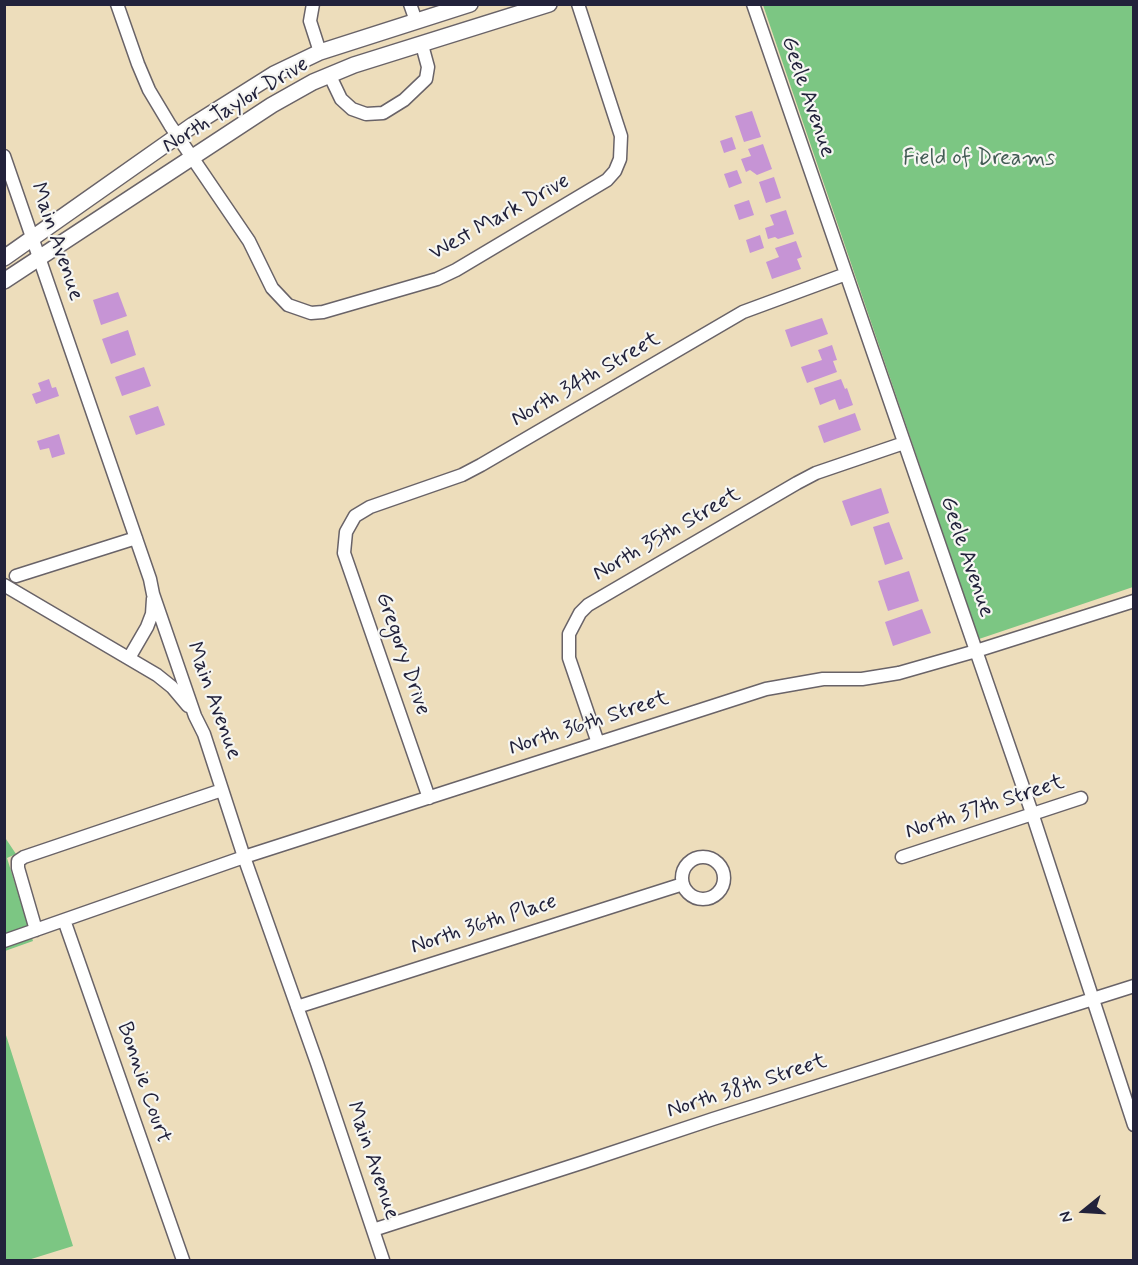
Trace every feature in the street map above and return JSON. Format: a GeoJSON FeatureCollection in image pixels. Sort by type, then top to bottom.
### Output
{"type":"FeatureCollection","features":[{"type":"Feature","properties":{"kind":"main road","name":"North Taylor Drive"},"geometry":{"type":"LineString","coordinates":[[4,258],[178,136],[269,77],[320,52],[470,4]]}},
{"type":"Feature","properties":{"kind":"main road","name":"North Taylor Drive"},"geometry":{"type":"LineString","coordinates":[[4,281],[272,105],[313,82],[354,65],[549,4]]}},
{"type":"Feature","properties":{"kind":"street","name":"West Mark Drive"},"geometry":{"type":"LineString","coordinates":[[117,4],[149,90],[249,241],[272,288],[288,305],[299,310],[323,312],[437,279],[456,270],[598,187],[615,171],[620,159],[621,135],[578,4]]}},
{"type":"Feature","properties":{"kind":"street"},"geometry":{"type":"LineString","coordinates":[[313,4],[310,21],[320,52]]}},
{"type":"Feature","properties":{"kind":"street"},"geometry":{"type":"LineString","coordinates":[[410,4],[416,21]]}},
{"type":"Feature","properties":{"kind":"street","name":"Geele Avenue"},"geometry":{"type":"LineString","coordinates":[[753,4],[1032,813],[1134,1125]]}},
{"type":"Feature","properties":{"kind":"street"},"geometry":{"type":"LineString","coordinates":[[330,76],[341,99],[352,109],[366,114],[383,113],[400,103],[426,79],[429,67],[422,45]]}},
{"type":"Feature","properties":{"kind":"street","name":"Main Avenue"},"geometry":{"type":"LineString","coordinates":[[4,156],[383,1260]]}},
{"type":"Feature","properties":{"kind":"street","name":"North 34th Street"},"geometry":{"type":"LineString","coordinates":[[349,524],[355,516],[370,507],[462,475],[481,465],[743,312],[846,274]]}},
{"type":"Feature","properties":{"kind":"street","name":"North 35th Street"},"geometry":{"type":"LineString","coordinates":[[598,743],[567,646],[569,634],[580,613],[588,605],[816,473],[904,442]]}},
{"type":"Feature","properties":{"kind":"street","name":"Gregory Drive"},"geometry":{"type":"LineString","coordinates":[[349,524],[344,542],[344,553],[429,798]]}},
{"type":"Feature","properties":{"kind":"street"},"geometry":{"type":"LineString","coordinates":[[16,576],[136,538]]}},
{"type":"Feature","properties":{"kind":"street"},"geometry":{"type":"LineString","coordinates":[[4,585],[157,675],[172,687],[195,716]]}},
{"type":"Feature","properties":{"kind":"street"},"geometry":{"type":"LineString","coordinates":[[129,658],[152,614],[153,594]]}},
{"type":"Feature","properties":{"kind":"street","name":"North 36th Street"},"geometry":{"type":"LineString","coordinates":[[4,941],[244,857],[766,689],[823,679],[862,679],[899,673],[1134,601]]}},
{"type":"Feature","properties":{"kind":"street"},"geometry":{"type":"LineString","coordinates":[[36,930],[18,861],[24,857],[222,790]]}},
{"type":"Feature","properties":{"kind":"street","name":"North 37th Street"},"geometry":{"type":"LineString","coordinates":[[902,857],[1081,798]]}},
{"type":"Feature","properties":{"kind":"street","name":"North 36th Place"},"geometry":{"type":"LineString","coordinates":[[297,1007],[683,884]]}},
{"type":"Feature","properties":{"kind":"street","name":"Bonnie Court"},"geometry":{"type":"LineString","coordinates":[[64,920],[183,1260]]}},
{"type":"Feature","properties":{"kind":"street","name":"North 38th Street"},"geometry":{"type":"LineString","coordinates":[[373,1230],[713,1119],[1134,986]]}},
{"type":"Feature","properties":{"kind":"green space","name":"Field of Dreams"},"geometry":{"type":"Polygon","coordinates":[[[763,5],[1133,5],[1133,587],[979,639],[763,5]]]}},
{"type":"Feature","properties":{"kind":"green space"},"geometry":{"type":"Polygon","coordinates":[[[4,836],[16,854],[7,858],[33,941],[5,951],[4,836]]]}},
{"type":"Feature","properties":{"kind":"green space"},"geometry":{"type":"Polygon","coordinates":[[[5,1032],[73,1246],[28,1260],[5,1260],[5,1032]]]}},
{"type":"Feature","properties":{"kind":"building"},"geometry":{"type":"Polygon","coordinates":[[[752,111],[761,137],[744,142],[735,116],[752,111]]]}},
{"type":"Feature","properties":{"kind":"building"},"geometry":{"type":"Polygon","coordinates":[[[732,137],[736,149],[724,153],[720,141],[732,137]]]}},
{"type":"Feature","properties":{"kind":"building"},"geometry":{"type":"Polygon","coordinates":[[[763,144],[772,169],[757,175],[750,170],[746,172],[741,159],[751,156],[748,149],[763,144]]]}},
{"type":"Feature","properties":{"kind":"building"},"geometry":{"type":"Polygon","coordinates":[[[737,170],[742,183],[729,188],[724,174],[737,170]]]}},
{"type":"Feature","properties":{"kind":"building"},"geometry":{"type":"Polygon","coordinates":[[[774,177],[781,198],[766,203],[759,182],[774,177]]]}},
{"type":"Feature","properties":{"kind":"building"},"geometry":{"type":"Polygon","coordinates":[[[749,200],[754,215],[739,220],[734,205],[749,200]]]}},
{"type":"Feature","properties":{"kind":"building"},"geometry":{"type":"Polygon","coordinates":[[[786,210],[794,234],[778,239],[775,237],[768,239],[765,228],[774,225],[770,215],[786,210]]]}},
{"type":"Feature","properties":{"kind":"building"},"geometry":{"type":"Polygon","coordinates":[[[760,235],[764,248],[750,253],[746,240],[760,235]]]}},
{"type":"Feature","properties":{"kind":"building"},"geometry":{"type":"Polygon","coordinates":[[[796,241],[802,257],[797,259],[801,269],[772,279],[766,262],[779,257],[775,248],[796,241]]]}},
{"type":"Feature","properties":{"kind":"building"},"geometry":{"type":"Polygon","coordinates":[[[118,292],[127,316],[101,325],[93,300],[118,292]]]}},
{"type":"Feature","properties":{"kind":"building"},"geometry":{"type":"Polygon","coordinates":[[[822,318],[828,334],[791,347],[785,330],[822,318]]]}},
{"type":"Feature","properties":{"kind":"building"},"geometry":{"type":"Polygon","coordinates":[[[128,330],[136,355],[111,364],[102,339],[128,330]]]}},
{"type":"Feature","properties":{"kind":"building"},"geometry":{"type":"Polygon","coordinates":[[[832,345],[837,360],[833,361],[837,372],[807,383],[801,367],[822,360],[818,350],[832,345]]]}},
{"type":"Feature","properties":{"kind":"building"},"geometry":{"type":"Polygon","coordinates":[[[144,367],[151,386],[122,396],[115,377],[144,367]]]}},
{"type":"Feature","properties":{"kind":"building"},"geometry":{"type":"Polygon","coordinates":[[[49,379],[52,388],[56,387],[59,396],[36,404],[32,394],[41,391],[38,383],[49,379]]]}},
{"type":"Feature","properties":{"kind":"building"},"geometry":{"type":"Polygon","coordinates":[[[841,379],[853,405],[839,410],[835,399],[820,405],[814,388],[841,379]]]}},
{"type":"Feature","properties":{"kind":"building"},"geometry":{"type":"Polygon","coordinates":[[[158,406],[165,425],[136,435],[129,416],[158,406]]]}},
{"type":"Feature","properties":{"kind":"building"},"geometry":{"type":"Polygon","coordinates":[[[855,413],[861,430],[824,443],[818,426],[855,413]]]}},
{"type":"Feature","properties":{"kind":"building"},"geometry":{"type":"Polygon","coordinates":[[[59,434],[65,454],[52,458],[49,448],[40,450],[37,441],[59,434]]]}},
{"type":"Feature","properties":{"kind":"building"},"geometry":{"type":"Polygon","coordinates":[[[881,488],[889,513],[851,526],[842,501],[881,488]]]}},
{"type":"Feature","properties":{"kind":"building"},"geometry":{"type":"Polygon","coordinates":[[[889,522],[903,559],[885,565],[873,527],[889,522]]]}},
{"type":"Feature","properties":{"kind":"building"},"geometry":{"type":"Polygon","coordinates":[[[909,571],[919,601],[888,611],[878,581],[909,571]]]}},
{"type":"Feature","properties":{"kind":"building"},"geometry":{"type":"Polygon","coordinates":[[[922,609],[931,633],[893,646],[885,622],[922,609]]]}}]}
